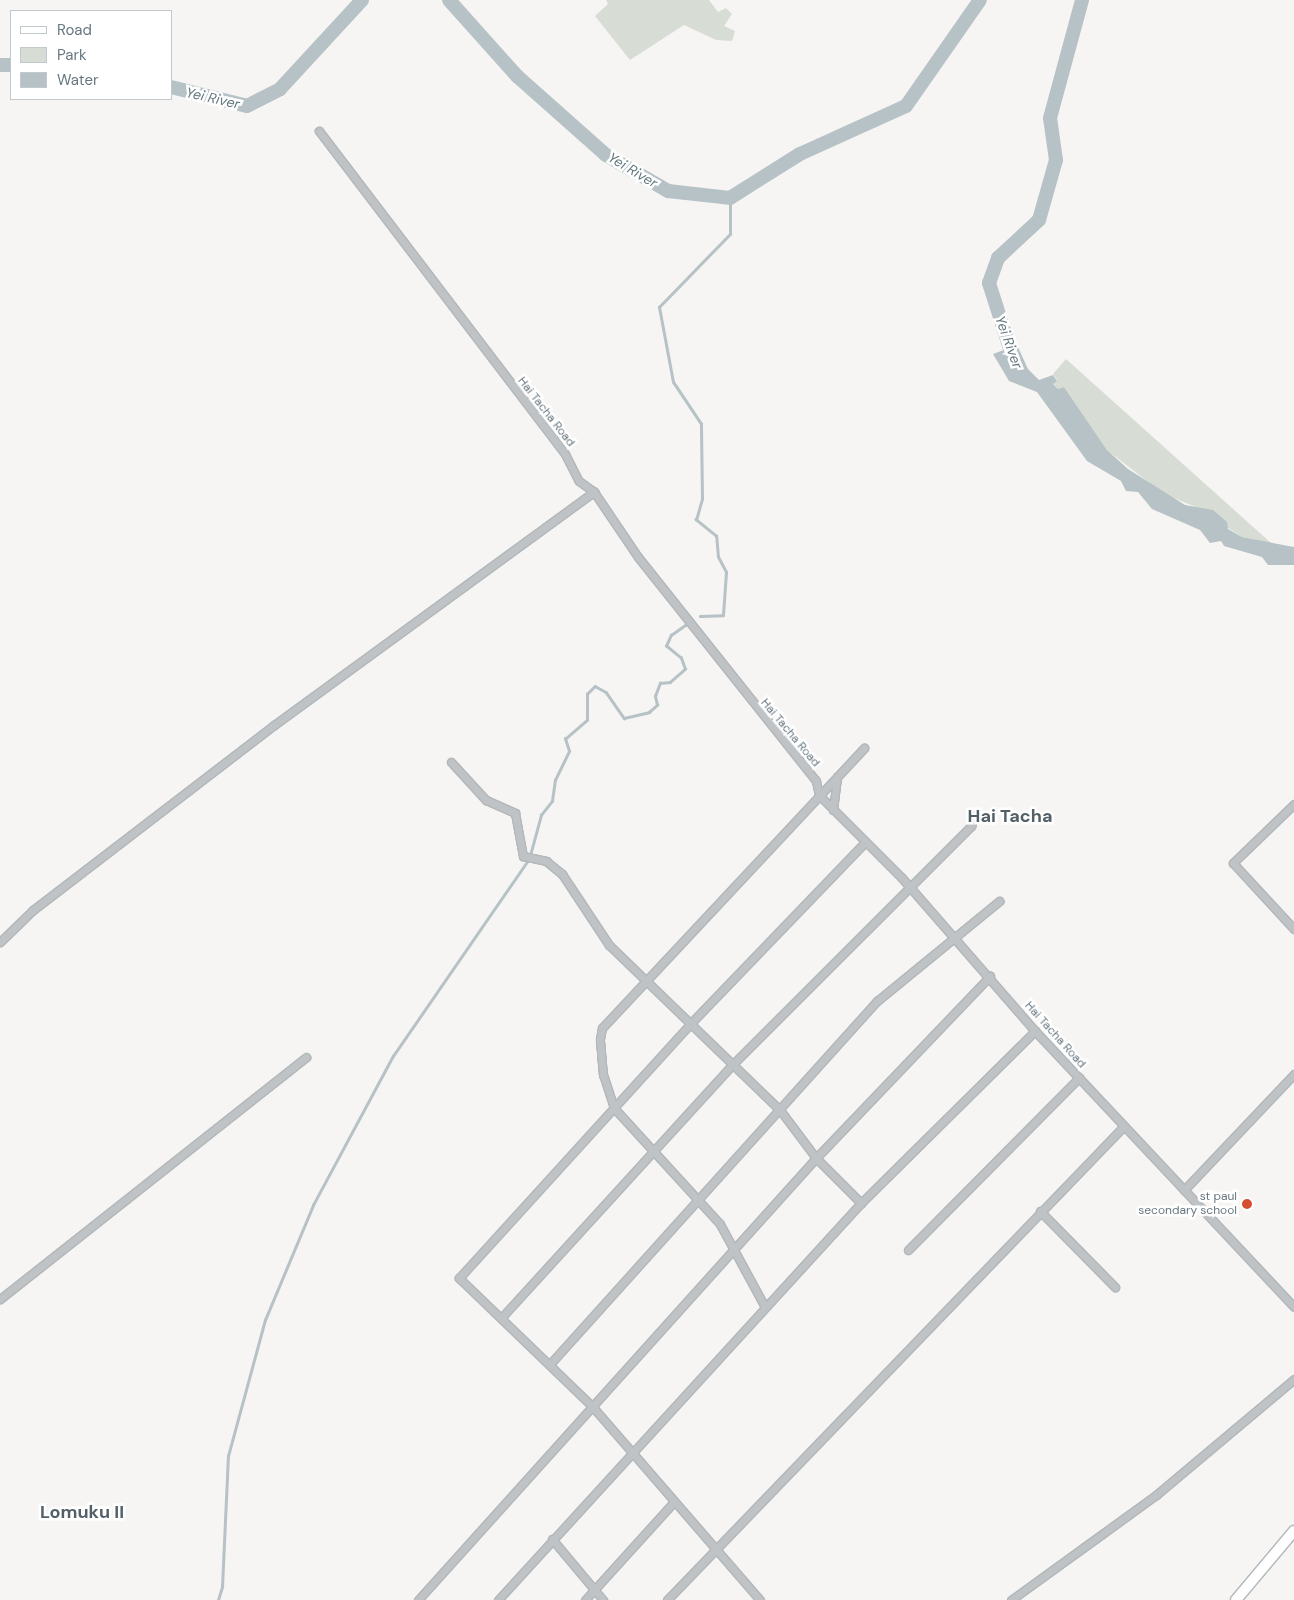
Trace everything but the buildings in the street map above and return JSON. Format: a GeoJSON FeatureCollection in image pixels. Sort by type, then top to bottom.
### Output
{"type":"FeatureCollection","features":[{"type":"Feature","properties":{"kind":"street","name":"Hai Tacha Road"},"geometry":{"type":"LineString","coordinates":[[319,131],[565,454],[579,481],[594,492],[638,557],[816,781],[819,796],[956,937],[1035,1032],[1294,1307]]}},
{"type":"Feature","properties":{"kind":"street"},"geometry":{"type":"LineString","coordinates":[[0,942],[33,910],[274,725],[594,492]]}},
{"type":"Feature","properties":{"kind":"street"},"geometry":{"type":"LineString","coordinates":[[765,1307],[736,1249],[698,1201],[652,1153],[614,1108],[600,1056],[602,1028],[769,854],[864,748]]}},
{"type":"Feature","properties":{"kind":"street"},"geometry":{"type":"LineString","coordinates":[[451,762],[486,800],[515,813],[523,856],[546,861],[562,874],[609,945],[646,982],[692,1022],[780,1110],[816,1158],[861,1203]]}},
{"type":"Feature","properties":{"kind":"street"},"geometry":{"type":"LineString","coordinates":[[833,810],[837,777]]}},
{"type":"Feature","properties":{"kind":"street"},"geometry":{"type":"LineString","coordinates":[[1294,804],[1233,863],[1294,929]]}},
{"type":"Feature","properties":{"kind":"street"},"geometry":{"type":"LineString","coordinates":[[502,1317],[733,1064],[908,886],[971,826],[974,815]]}},
{"type":"Feature","properties":{"kind":"street"},"geometry":{"type":"LineString","coordinates":[[760,1600],[593,1407],[502,1317],[459,1278],[692,1022],[864,843]]}},
{"type":"Feature","properties":{"kind":"street"},"geometry":{"type":"LineString","coordinates":[[550,1364],[877,1001],[999,901]]}},
{"type":"Feature","properties":{"kind":"street"},"geometry":{"type":"LineString","coordinates":[[418,1600],[816,1158],[990,976]]}},
{"type":"Feature","properties":{"kind":"street"},"geometry":{"type":"LineString","coordinates":[[498,1600],[861,1203],[1035,1032]]}},
{"type":"Feature","properties":{"kind":"street"},"geometry":{"type":"LineString","coordinates":[[0,1299],[306,1057]]}},
{"type":"Feature","properties":{"kind":"street"},"geometry":{"type":"LineString","coordinates":[[1184,1190],[1294,1074]]}},
{"type":"Feature","properties":{"kind":"street"},"geometry":{"type":"LineString","coordinates":[[908,1250],[1079,1078]]}},
{"type":"Feature","properties":{"kind":"street"},"geometry":{"type":"LineString","coordinates":[[667,1600],[714,1548],[1124,1126]]}},
{"type":"Feature","properties":{"kind":"street"},"geometry":{"type":"LineString","coordinates":[[1040,1211],[1115,1287]]}},
{"type":"Feature","properties":{"kind":"street"},"geometry":{"type":"LineString","coordinates":[[1011,1600],[1156,1495],[1294,1379]]}},
{"type":"Feature","properties":{"kind":"street"},"geometry":{"type":"LineString","coordinates":[[585,1600],[674,1502]]}},
{"type":"Feature","properties":{"kind":"street"},"geometry":{"type":"LineString","coordinates":[[1236,1600],[1294,1531]]}},
{"type":"Feature","properties":{"kind":"street"},"geometry":{"type":"LineString","coordinates":[[552,1539],[603,1600]]}},
{"type":"Feature","properties":{"kind":"green space"},"geometry":{"type":"Polygon","coordinates":[[[606,0],[709,0],[718,12],[726,8],[732,14],[724,26],[735,31],[732,41],[716,40],[684,25],[630,60],[595,16],[608,4],[606,0]]]}},
{"type":"Feature","properties":{"kind":"green space"},"geometry":{"type":"Polygon","coordinates":[[[1066,359],[1271,543],[1242,537],[1196,507],[1164,494],[1107,450],[1064,387],[1058,389],[1053,383],[1057,380],[1053,374],[1066,359]]]}},
{"type":"Feature","properties":{"kind":"water"},"geometry":{"type":"Polygon","coordinates":[[[1017,345],[1028,369],[1039,380],[1053,375],[1057,381],[1053,384],[1058,389],[1064,387],[1107,450],[1128,469],[1185,505],[1213,510],[1227,522],[1228,529],[1242,537],[1294,547],[1294,565],[1268,565],[1262,557],[1224,546],[1221,541],[1210,543],[1200,530],[1152,509],[1138,492],[1126,491],[1121,481],[1087,461],[1037,392],[1009,381],[993,354],[1017,345]]]}},
{"type":"Feature","properties":{"kind":"waterway","name":"Yei River"},"geometry":{"type":"LineString","coordinates":[[172,87],[247,106],[280,89],[362,0]]}},
{"type":"Feature","properties":{"kind":"waterway","name":"Yei River"},"geometry":{"type":"LineString","coordinates":[[449,0],[517,76],[606,155],[668,191],[730,198],[800,154],[906,106],[980,0]]}},
{"type":"Feature","properties":{"kind":"waterway","name":"Yei River"},"geometry":{"type":"LineString","coordinates":[[1015,364],[989,283],[998,258],[1039,220],[1056,160],[1050,118],[1082,0]]}},
{"type":"Feature","properties":{"kind":"waterway","name":"Yei River"},"geometry":{"type":"LineString","coordinates":[[0,65],[10,65]]}},
{"type":"Feature","properties":{"kind":"waterway"},"geometry":{"type":"LineString","coordinates":[[700,616],[723,615],[726,572],[718,557],[716,536],[696,520],[702,499],[701,424],[673,382],[659,307],[730,234],[730,198]]}},
{"type":"Feature","properties":{"kind":"waterway"},"geometry":{"type":"LineString","coordinates":[[218,1600],[222,1587],[228,1456],[265,1320],[313,1205],[393,1056],[529,859],[541,815],[552,801],[555,780],[569,751],[565,739],[587,720],[587,694],[595,686],[606,692],[624,718],[649,712],[657,705],[655,696],[660,683],[670,682],[685,669],[681,658],[666,646],[671,635],[687,624]]}},
{"type":"Feature","properties":{"kind":"place","name":"st paul secondary school"},"geometry":{"type":"Point","coordinates":[1247,1204]}},
{"type":"Feature","properties":{"kind":"district","name":"Hai Tacha"},"geometry":{"type":"Point","coordinates":[1010,816]}},
{"type":"Feature","properties":{"kind":"district","name":"Lomuku II"},"geometry":{"type":"Point","coordinates":[82,1512]}}]}
